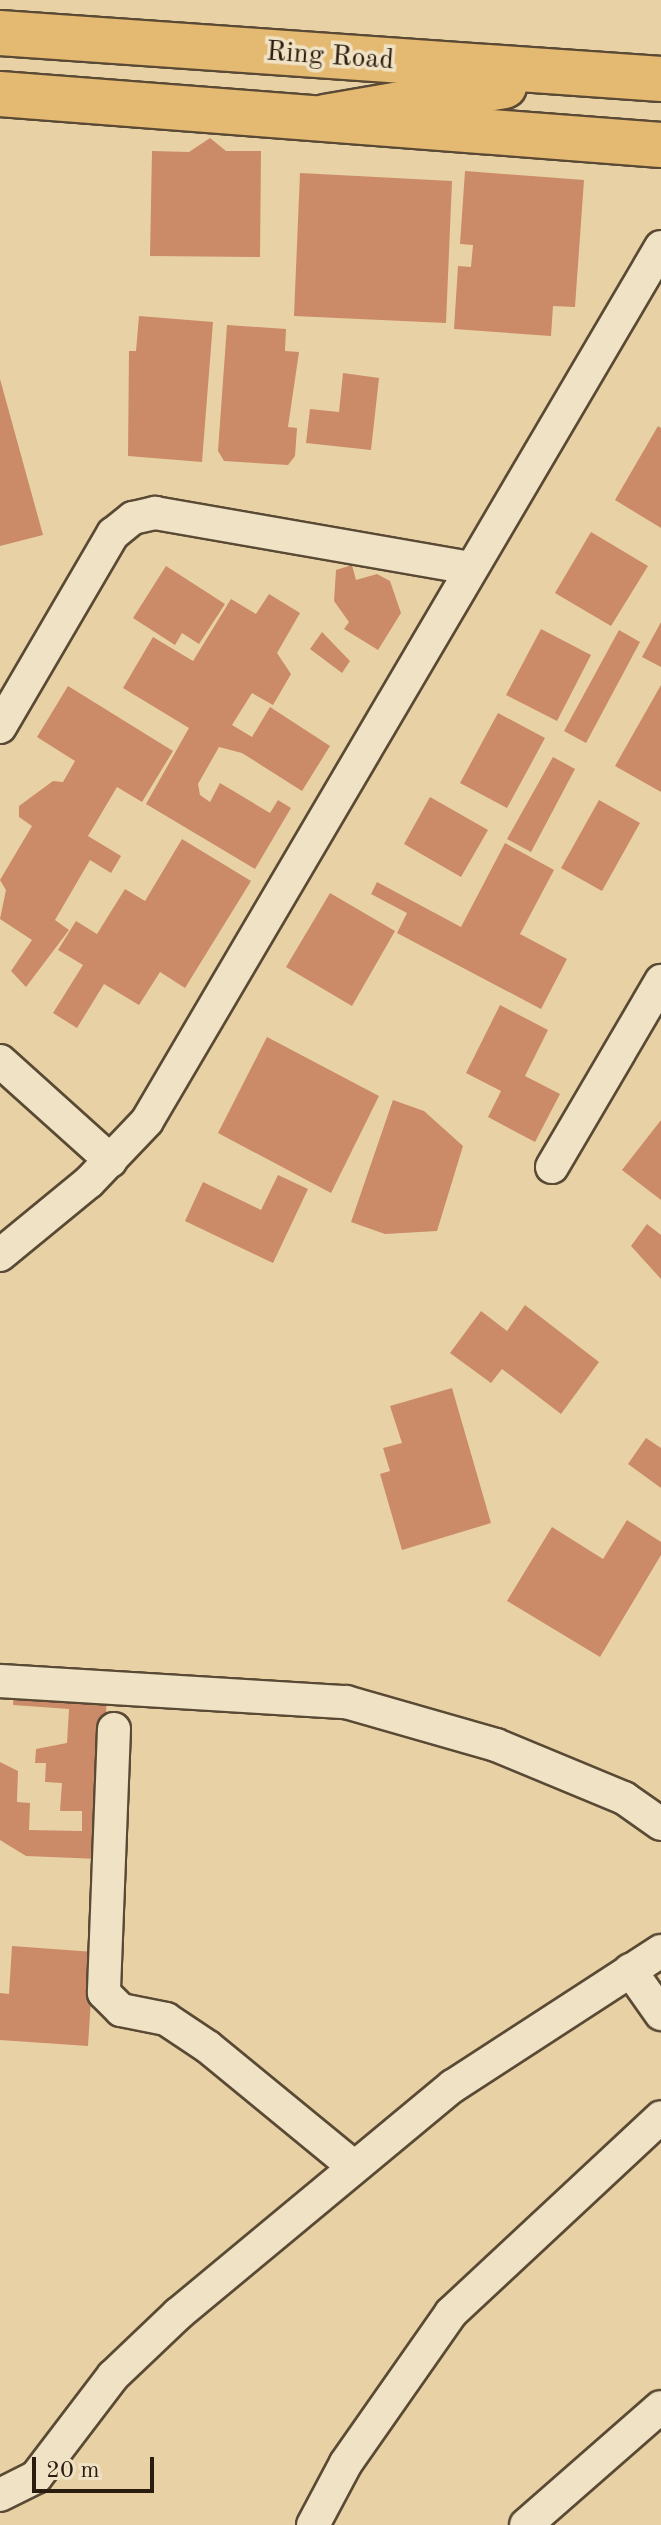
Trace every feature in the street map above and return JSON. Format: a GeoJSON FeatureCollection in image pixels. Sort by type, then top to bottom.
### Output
{"type":"FeatureCollection","features":[{"type":"Feature","properties":{"kind":"main road","name":"Ring Road"},"geometry":{"type":"LineString","coordinates":[[0,33],[661,79]]}},
{"type":"Feature","properties":{"kind":"main road"},"geometry":{"type":"LineString","coordinates":[[325,117],[569,74]]}},
{"type":"Feature","properties":{"kind":"main road"},"geometry":{"type":"LineString","coordinates":[[0,94],[661,145]]}},
{"type":"Feature","properties":{"kind":"street"},"geometry":{"type":"LineString","coordinates":[[0,1255],[111,1161],[147,1121],[661,247]]}},
{"type":"Feature","properties":{"kind":"street"},"geometry":{"type":"LineString","coordinates":[[0,727],[113,534],[133,518],[155,513],[470,568]]}},
{"type":"Feature","properties":{"kind":"street"},"geometry":{"type":"LineString","coordinates":[[552,1167],[661,981]]}},
{"type":"Feature","properties":{"kind":"street"},"geometry":{"type":"LineString","coordinates":[[0,1061],[111,1161]]}},
{"type":"Feature","properties":{"kind":"street"},"geometry":{"type":"LineString","coordinates":[[0,1681],[346,1702],[496,1745],[624,1798],[661,1824]]}},
{"type":"Feature","properties":{"kind":"street"},"geometry":{"type":"LineString","coordinates":[[114,1729],[104,1993],[121,2010],[166,2019],[208,2047],[354,2167]]}},
{"type":"Feature","properties":{"kind":"street"},"geometry":{"type":"LineString","coordinates":[[0,2495],[36,2477],[113,2376],[178,2314],[354,2167],[478,2067],[661,1951]]}},
{"type":"Feature","properties":{"kind":"street"},"geometry":{"type":"LineString","coordinates":[[630,1970],[661,2014]]}},
{"type":"Feature","properties":{"kind":"street"},"geometry":{"type":"LineString","coordinates":[[313,2525],[346,2463],[451,2313],[661,2117]]}},
{"type":"Feature","properties":{"kind":"street"},"geometry":{"type":"LineString","coordinates":[[526,2525],[661,2407]]}},
{"type":"Feature","properties":{"kind":"building"},"geometry":{"type":"Polygon","coordinates":[[[210,138],[226,151],[261,151],[260,257],[150,256],[152,151],[189,152],[210,138]]]}},
{"type":"Feature","properties":{"kind":"building"},"geometry":{"type":"Polygon","coordinates":[[[465,171],[584,180],[575,307],[553,306],[551,336],[454,329],[458,266],[471,267],[473,245],[460,244],[465,171]]]}},
{"type":"Feature","properties":{"kind":"building"},"geometry":{"type":"Polygon","coordinates":[[[300,173],[452,181],[446,323],[294,316],[300,173]]]}},
{"type":"Feature","properties":{"kind":"building"},"geometry":{"type":"Polygon","coordinates":[[[139,316],[213,322],[202,462],[128,456],[129,351],[136,351],[139,316]]]}},
{"type":"Feature","properties":{"kind":"building"},"geometry":{"type":"Polygon","coordinates":[[[227,325],[286,329],[285,351],[299,352],[288,427],[297,428],[295,456],[288,465],[224,461],[218,451],[227,325]]]}},
{"type":"Feature","properties":{"kind":"building"},"geometry":{"type":"Polygon","coordinates":[[[343,373],[379,378],[371,450],[306,443],[310,409],[339,412],[343,373]]]}},
{"type":"Feature","properties":{"kind":"building"},"geometry":{"type":"Polygon","coordinates":[[[0,379],[43,535],[0,546],[0,379]]]}},
{"type":"Feature","properties":{"kind":"building"},"geometry":{"type":"Polygon","coordinates":[[[658,426],[661,428],[661,528],[615,500],[658,426]]]}},
{"type":"Feature","properties":{"kind":"building"},"geometry":{"type":"Polygon","coordinates":[[[591,532],[648,566],[611,626],[555,593],[591,532]]]}},
{"type":"Feature","properties":{"kind":"building"},"geometry":{"type":"Polygon","coordinates":[[[352,565],[356,580],[377,574],[390,581],[401,613],[378,650],[344,629],[349,622],[334,601],[336,570],[352,565]]]}},
{"type":"Feature","properties":{"kind":"building"},"geometry":{"type":"Polygon","coordinates":[[[166,566],[225,604],[199,644],[182,633],[175,645],[133,618],[166,566]]]}},
{"type":"Feature","properties":{"kind":"building"},"geometry":{"type":"Polygon","coordinates":[[[269,594],[300,613],[277,653],[291,674],[273,705],[252,693],[232,725],[252,737],[270,707],[330,746],[302,791],[242,753],[219,747],[198,784],[200,795],[210,802],[220,783],[270,813],[278,800],[291,808],[255,869],[146,804],[189,728],[123,688],[153,637],[193,661],[231,599],[256,614],[269,594]]]}},
{"type":"Feature","properties":{"kind":"building"},"geometry":{"type":"Polygon","coordinates":[[[661,622],[661,667],[642,657],[661,622]]]}},
{"type":"Feature","properties":{"kind":"building"},"geometry":{"type":"Polygon","coordinates":[[[541,629],[591,655],[557,721],[506,695],[541,629]]]}},
{"type":"Feature","properties":{"kind":"building"},"geometry":{"type":"Polygon","coordinates":[[[619,630],[640,642],[586,743],[564,731],[619,630]]]}},
{"type":"Feature","properties":{"kind":"building"},"geometry":{"type":"Polygon","coordinates":[[[322,632],[350,661],[342,673],[310,649],[322,632]]]}},
{"type":"Feature","properties":{"kind":"building"},"geometry":{"type":"Polygon","coordinates":[[[661,685],[661,792],[615,766],[661,685]]]}},
{"type":"Feature","properties":{"kind":"building"},"geometry":{"type":"Polygon","coordinates":[[[68,686],[173,751],[142,802],[117,787],[88,836],[121,856],[111,873],[90,860],[55,920],[69,930],[26,987],[11,971],[32,940],[0,919],[6,890],[0,880],[32,826],[19,817],[19,806],[53,781],[63,782],[75,761],[37,737],[68,686]]]}},
{"type":"Feature","properties":{"kind":"building"},"geometry":{"type":"Polygon","coordinates":[[[498,713],[545,738],[507,808],[460,783],[498,713]]]}},
{"type":"Feature","properties":{"kind":"building"},"geometry":{"type":"Polygon","coordinates":[[[553,757],[575,769],[531,852],[507,839],[553,757]]]}},
{"type":"Feature","properties":{"kind":"building"},"geometry":{"type":"Polygon","coordinates":[[[430,797],[488,830],[461,877],[404,844],[430,797]]]}},
{"type":"Feature","properties":{"kind":"building"},"geometry":{"type":"Polygon","coordinates":[[[599,800],[640,823],[602,891],[561,868],[599,800]]]}},
{"type":"Feature","properties":{"kind":"building"},"geometry":{"type":"Polygon","coordinates":[[[182,839],[251,881],[185,988],[160,972],[139,1005],[104,984],[77,1028],[53,1013],[83,965],[58,950],[76,921],[97,934],[125,889],[145,901],[182,839]]]}},
{"type":"Feature","properties":{"kind":"building"},"geometry":{"type":"Polygon","coordinates":[[[505,843],[554,870],[520,934],[567,959],[541,1009],[397,933],[407,913],[371,894],[377,882],[461,927],[505,843]]]}},
{"type":"Feature","properties":{"kind":"building"},"geometry":{"type":"Polygon","coordinates":[[[330,893],[395,931],[352,1006],[286,967],[330,893]]]}},
{"type":"Feature","properties":{"kind":"building"},"geometry":{"type":"Polygon","coordinates":[[[500,1005],[548,1030],[525,1076],[560,1094],[535,1142],[488,1117],[501,1091],[466,1073],[500,1005]]]}},
{"type":"Feature","properties":{"kind":"building"},"geometry":{"type":"Polygon","coordinates":[[[267,1037],[379,1096],[331,1193],[218,1133],[267,1037]]]}},
{"type":"Feature","properties":{"kind":"building"},"geometry":{"type":"Polygon","coordinates":[[[393,1100],[424,1111],[463,1146],[437,1231],[385,1234],[351,1222],[393,1100]]]}},
{"type":"Feature","properties":{"kind":"building"},"geometry":{"type":"Polygon","coordinates":[[[661,1120],[661,1200],[622,1170],[661,1120]]]}},
{"type":"Feature","properties":{"kind":"building"},"geometry":{"type":"Polygon","coordinates":[[[278,1175],[308,1189],[273,1263],[185,1221],[203,1182],[261,1210],[278,1175]]]}},
{"type":"Feature","properties":{"kind":"building"},"geometry":{"type":"Polygon","coordinates":[[[647,1224],[661,1235],[661,1279],[631,1246],[647,1224]]]}},
{"type":"Feature","properties":{"kind":"building"},"geometry":{"type":"Polygon","coordinates":[[[525,1305],[599,1362],[561,1414],[502,1369],[491,1383],[450,1353],[481,1311],[507,1331],[525,1305]]]}},
{"type":"Feature","properties":{"kind":"building"},"geometry":{"type":"Polygon","coordinates":[[[452,1388],[491,1523],[402,1550],[380,1474],[390,1471],[383,1448],[402,1443],[390,1406],[452,1388]]]}},
{"type":"Feature","properties":{"kind":"building"},"geometry":{"type":"Polygon","coordinates":[[[646,1438],[661,1448],[661,1488],[628,1464],[646,1438]]]}},
{"type":"Feature","properties":{"kind":"building"},"geometry":{"type":"Polygon","coordinates":[[[627,1520],[661,1542],[661,1555],[600,1657],[507,1601],[552,1527],[603,1559],[627,1520]]]}},
{"type":"Feature","properties":{"kind":"building"},"geometry":{"type":"Polygon","coordinates":[[[14,1687],[107,1693],[99,1859],[26,1856],[0,1840],[0,1762],[18,1771],[17,1802],[30,1803],[29,1830],[82,1831],[82,1811],[60,1811],[62,1783],[45,1782],[46,1763],[35,1763],[36,1749],[67,1743],[69,1709],[13,1705],[14,1687]]]}},
{"type":"Feature","properties":{"kind":"building"},"geometry":{"type":"Polygon","coordinates":[[[12,1946],[94,1952],[88,2046],[0,2040],[0,1993],[9,1994],[12,1946]]]}}]}
